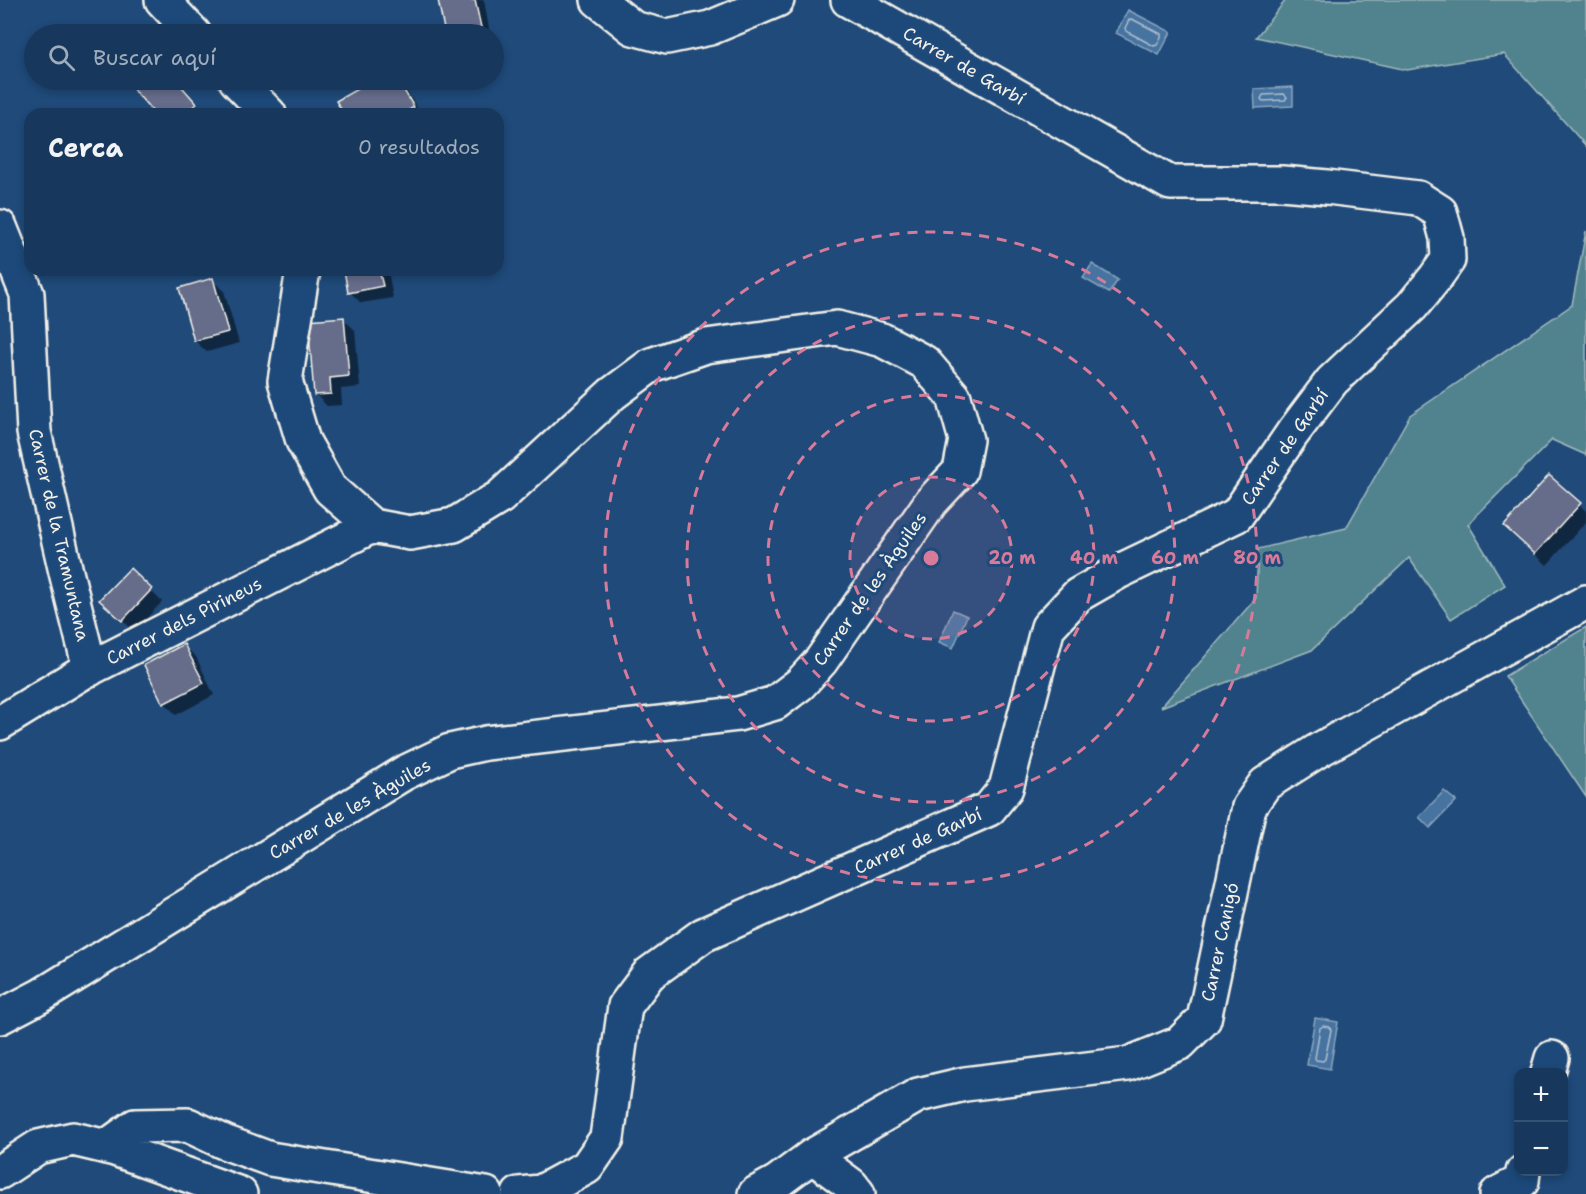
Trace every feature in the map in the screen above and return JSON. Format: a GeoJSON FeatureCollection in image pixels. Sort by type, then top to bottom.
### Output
{"type":"FeatureCollection","features":[{"type":"Feature","properties":{"kind":"street"},"geometry":{"type":"LineString","coordinates":[[162,0],[185,24]]}},
{"type":"Feature","properties":{"kind":"street"},"geometry":{"type":"LineString","coordinates":[[598,0],[633,28],[667,37],[710,28],[777,0]]}},
{"type":"Feature","properties":{"kind":"street","name":"Carrer de Garbí"},"geometry":{"type":"LineString","coordinates":[[519,1194],[541,1191],[587,1167],[607,1138],[625,1006],[650,974],[703,935],[989,809],[1006,788],[1048,627],[1078,595],[1237,515],[1280,451],[1332,381],[1412,306],[1448,260],[1448,238],[1440,212],[1418,198],[1282,183],[1170,183],[848,0]]}},
{"type":"Feature","properties":{"kind":"street"},"geometry":{"type":"LineString","coordinates":[[246,90],[263,108]]}},
{"type":"Feature","properties":{"kind":"street","name":"Carrer de la Tramuntana"},"geometry":{"type":"LineString","coordinates":[[0,227],[27,294],[34,432],[90,669]]}},
{"type":"Feature","properties":{"kind":"street"},"geometry":{"type":"LineString","coordinates":[[302,276],[285,381],[303,441],[330,489],[372,526]]}},
{"type":"Feature","properties":{"kind":"street","name":"Carrer de les Àguiles"},"geometry":{"type":"LineString","coordinates":[[0,1017],[42,995],[404,773],[450,751],[486,743],[738,714],[775,703],[800,684],[821,661],[931,502],[960,471],[966,440],[954,397],[924,362],[882,340],[837,328],[717,344],[651,365],[612,394],[500,497],[454,525],[410,533],[372,526]]}},
{"type":"Feature","properties":{"kind":"street","name":"Carrer dels Pirineus"},"geometry":{"type":"LineString","coordinates":[[0,723],[90,669],[372,526]]}},
{"type":"Feature","properties":{"kind":"street","name":"Carrer Canigó"},"geometry":{"type":"LineString","coordinates":[[755,1194],[777,1182],[812,1156],[918,1095],[964,1084],[1128,1064],[1180,1043],[1204,1019],[1249,807],[1265,784],[1317,751],[1586,602]]}},
{"type":"Feature","properties":{"kind":"street"},"geometry":{"type":"LineString","coordinates":[[106,1147],[135,1126],[188,1125],[224,1142],[270,1159],[486,1194]]}},
{"type":"Feature","properties":{"kind":"street"},"geometry":{"type":"LineString","coordinates":[[0,1172],[38,1147],[73,1139],[106,1147],[240,1194]]}},
{"type":"Feature","properties":{"kind":"street"},"geometry":{"type":"LineString","coordinates":[[812,1156],[851,1185],[858,1194]]}},
{"type":"Feature","properties":{"kind":"street"},"geometry":{"type":"LineString","coordinates":[[1497,1194],[1522,1181],[1523,1176]]}},
{"type":"Feature","properties":{"kind":"green space"},"geometry":{"type":"Polygon","coordinates":[[[1286,0],[1586,0],[1586,146],[1504,54],[1407,70],[1256,37],[1286,0]]]}},
{"type":"Feature","properties":{"kind":"green space"},"geometry":{"type":"Polygon","coordinates":[[[1586,231],[1586,455],[1552,440],[1468,524],[1505,585],[1451,619],[1409,558],[1312,650],[1161,707],[1256,598],[1258,549],[1346,528],[1410,415],[1572,305],[1586,231]]]}},
{"type":"Feature","properties":{"kind":"green space"},"geometry":{"type":"Polygon","coordinates":[[[1586,627],[1586,797],[1505,676],[1586,627]]]}},
{"type":"Feature","properties":{"kind":"water"},"geometry":{"type":"Polygon","coordinates":[[[1128,10],[1171,32],[1159,55],[1116,33],[1128,10]]]}},
{"type":"Feature","properties":{"kind":"water"},"geometry":{"type":"Polygon","coordinates":[[[1293,87],[1293,106],[1255,108],[1254,89],[1293,87]]]}},
{"type":"Feature","properties":{"kind":"water"},"geometry":{"type":"Polygon","coordinates":[[[1092,264],[1118,280],[1109,293],[1083,278],[1092,264]]]}},
{"type":"Feature","properties":{"kind":"water"},"geometry":{"type":"Polygon","coordinates":[[[953,610],[967,616],[953,648],[939,642],[953,610]]]}},
{"type":"Feature","properties":{"kind":"water"},"geometry":{"type":"Polygon","coordinates":[[[1444,791],[1456,801],[1430,828],[1419,817],[1444,791]]]}},
{"type":"Feature","properties":{"kind":"water"},"geometry":{"type":"Polygon","coordinates":[[[1315,1018],[1338,1022],[1330,1069],[1307,1065],[1315,1018]]]}},
{"type":"Feature","properties":{"kind":"building"},"geometry":{"type":"Polygon","coordinates":[[[438,0],[475,0],[480,24],[443,24],[438,0]]]}},
{"type":"Feature","properties":{"kind":"building"},"geometry":{"type":"Polygon","coordinates":[[[134,90],[185,90],[197,104],[192,108],[150,108],[134,90]]]}},
{"type":"Feature","properties":{"kind":"building"},"geometry":{"type":"Polygon","coordinates":[[[355,90],[404,90],[414,107],[340,108],[336,101],[355,90]]]}},
{"type":"Feature","properties":{"kind":"building"},"geometry":{"type":"Polygon","coordinates":[[[345,276],[380,276],[383,286],[348,293],[345,276]]]}},
{"type":"Feature","properties":{"kind":"building"},"geometry":{"type":"Polygon","coordinates":[[[213,278],[228,332],[194,341],[179,288],[213,278]]]}},
{"type":"Feature","properties":{"kind":"building"},"geometry":{"type":"Polygon","coordinates":[[[344,317],[349,376],[330,378],[331,394],[314,395],[308,320],[344,317]]]}},
{"type":"Feature","properties":{"kind":"building"},"geometry":{"type":"Polygon","coordinates":[[[1549,475],[1581,503],[1535,554],[1504,526],[1549,475]]]}},
{"type":"Feature","properties":{"kind":"building"},"geometry":{"type":"Polygon","coordinates":[[[130,568],[152,589],[122,621],[99,600],[130,568]]]}},
{"type":"Feature","properties":{"kind":"building"},"geometry":{"type":"Polygon","coordinates":[[[184,644],[204,683],[163,704],[144,665],[184,644]]]}}]}
